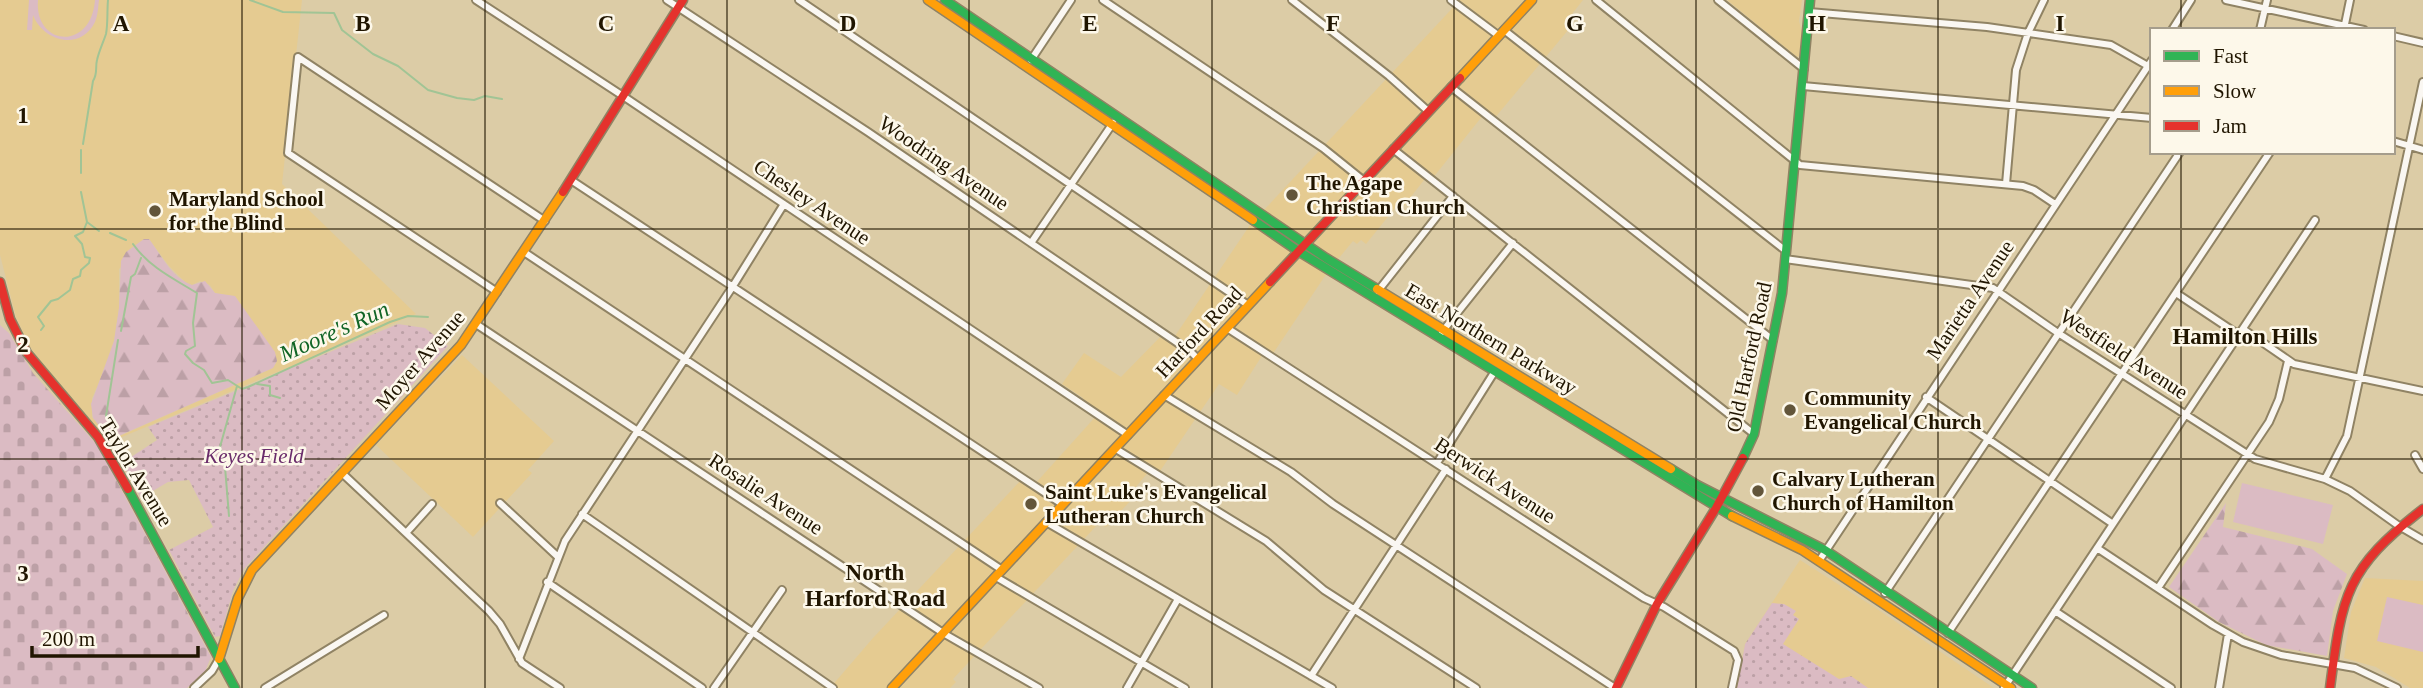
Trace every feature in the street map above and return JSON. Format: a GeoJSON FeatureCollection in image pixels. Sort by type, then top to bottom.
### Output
{"type":"FeatureCollection","features":[{"type":"Feature","properties":{"kind":"main road","name":"East Northern Parkway"},"geometry":{"type":"LineString","coordinates":[[928,0],[945,2],[1029,63],[1301,247],[1627,447],[1716,508],[1819,561],[2007,687]]}},
{"type":"Feature","properties":{"kind":"main road","name":"Harford Road"},"geometry":{"type":"LineString","coordinates":[[892,688],[1532,0]]}},
{"type":"Feature","properties":{"kind":"main road","name":"Old Harford Road"},"geometry":{"type":"LineString","coordinates":[[1615,688],[1657,604],[1716,508],[1754,434],[1782,293],[1810,0]]}},
{"type":"Feature","properties":{"kind":"main road","name":"Moyer Avenue"},"geometry":{"type":"LineString","coordinates":[[219,659],[237,598],[252,570],[461,345],[545,221],[681,4]]}},
{"type":"Feature","properties":{"kind":"main road","name":"Taylor Avenue"},"geometry":{"type":"LineString","coordinates":[[0,282],[13,326],[30,358],[95,432],[111,456],[235,688]]}},
{"type":"Feature","properties":{"kind":"main road","name":"East Northern Parkway"},"geometry":{"type":"LineString","coordinates":[[1627,447],[1721,499],[1825,550],[2032,688]]}},
{"type":"Feature","properties":{"kind":"main road"},"geometry":{"type":"LineString","coordinates":[[2330,688],[2338,628],[2347,589],[2366,559],[2399,526],[2423,509]]}},
{"type":"Feature","properties":{"kind":"street","name":"Chesley Avenue"},"geometry":{"type":"LineString","coordinates":[[476,0],[624,96],[1128,435]]}},
{"type":"Feature","properties":{"kind":"street","name":"Woodring Avenue"},"geometry":{"type":"LineString","coordinates":[[667,0],[681,4],[1198,359]]}},
{"type":"Feature","properties":{"kind":"street"},"geometry":{"type":"LineString","coordinates":[[800,0],[1248,305]]}},
{"type":"Feature","properties":{"kind":"street"},"geometry":{"type":"LineString","coordinates":[[1029,63],[1071,0]]}},
{"type":"Feature","properties":{"kind":"street"},"geometry":{"type":"LineString","coordinates":[[1104,0],[1323,148],[1364,181]]}},
{"type":"Feature","properties":{"kind":"street"},"geometry":{"type":"LineString","coordinates":[[1292,0],[1389,76],[1428,111]]}},
{"type":"Feature","properties":{"kind":"street"},"geometry":{"type":"LineString","coordinates":[[1451,0],[1501,33],[1786,255]]}},
{"type":"Feature","properties":{"kind":"street"},"geometry":{"type":"LineString","coordinates":[[1596,0],[1796,164],[2029,187],[2055,204]]}},
{"type":"Feature","properties":{"kind":"street"},"geometry":{"type":"LineString","coordinates":[[1718,0],[1804,69]]}},
{"type":"Feature","properties":{"kind":"street"},"geometry":{"type":"LineString","coordinates":[[2006,184],[2017,70],[2028,33],[2044,0]]}},
{"type":"Feature","properties":{"kind":"street"},"geometry":{"type":"LineString","coordinates":[[2173,28],[2191,0]]}},
{"type":"Feature","properties":{"kind":"street"},"geometry":{"type":"LineString","coordinates":[[2227,0],[2344,28],[2350,0]]}},
{"type":"Feature","properties":{"kind":"street"},"geometry":{"type":"LineString","coordinates":[[2261,28],[2267,0]]}},
{"type":"Feature","properties":{"kind":"street"},"geometry":{"type":"LineString","coordinates":[[1810,12],[1987,27],[2111,45],[2150,63]]}},
{"type":"Feature","properties":{"kind":"street"},"geometry":{"type":"LineString","coordinates":[[2395,36],[2423,43]]}},
{"type":"Feature","properties":{"kind":"street"},"geometry":{"type":"LineString","coordinates":[[497,292],[288,153],[298,57],[545,221]]}},
{"type":"Feature","properties":{"kind":"street","name":"Marietta Avenue"},"geometry":{"type":"LineString","coordinates":[[1819,561],[2150,63]]}},
{"type":"Feature","properties":{"kind":"street"},"geometry":{"type":"LineString","coordinates":[[2325,478],[2347,436],[2423,82]]}},
{"type":"Feature","properties":{"kind":"street"},"geometry":{"type":"LineString","coordinates":[[1802,86],[2150,118]]}},
{"type":"Feature","properties":{"kind":"street"},"geometry":{"type":"LineString","coordinates":[[1451,87],[1773,340]]}},
{"type":"Feature","properties":{"kind":"street"},"geometry":{"type":"LineString","coordinates":[[1031,243],[1114,121]]}},
{"type":"Feature","properties":{"kind":"street"},"geometry":{"type":"LineString","coordinates":[[2395,142],[2423,150]]}},
{"type":"Feature","properties":{"kind":"street"},"geometry":{"type":"LineString","coordinates":[[1393,149],[1754,434]]}},
{"type":"Feature","properties":{"kind":"street"},"geometry":{"type":"LineString","coordinates":[[1880,601],[2179,154]]}},
{"type":"Feature","properties":{"kind":"street"},"geometry":{"type":"LineString","coordinates":[[1948,633],[2269,154]]}},
{"type":"Feature","properties":{"kind":"street"},"geometry":{"type":"LineString","coordinates":[[571,180],[1062,504]]}},
{"type":"Feature","properties":{"kind":"street"},"geometry":{"type":"LineString","coordinates":[[1376,294],[1453,196]]}},
{"type":"Feature","properties":{"kind":"street"},"geometry":{"type":"LineString","coordinates":[[519,659],[557,556],[733,286],[783,204]]}},
{"type":"Feature","properties":{"kind":"street"},"geometry":{"type":"LineString","coordinates":[[2007,687],[2012,675],[2315,220]]}},
{"type":"Feature","properties":{"kind":"street"},"geometry":{"type":"LineString","coordinates":[[1442,333],[1513,243]]}},
{"type":"Feature","properties":{"kind":"street"},"geometry":{"type":"LineString","coordinates":[[524,252],[1002,570]]}},
{"type":"Feature","properties":{"kind":"street","name":"Westfield Avenue"},"geometry":{"type":"LineString","coordinates":[[1786,255],[1998,291],[2058,333],[2248,454],[2264,462],[2325,478],[2350,491],[2423,540]]}},
{"type":"Feature","properties":{"kind":"street"},"geometry":{"type":"LineString","coordinates":[[2176,293],[2288,361],[2423,391]]}},
{"type":"Feature","properties":{"kind":"street","name":"Rosalie Avenue"},"geometry":{"type":"LineString","coordinates":[[476,324],[943,633],[1039,688]]}},
{"type":"Feature","properties":{"kind":"street","name":"Berwick Avenue"},"geometry":{"type":"LineString","coordinates":[[1227,328],[1644,598],[1734,651],[1737,664],[1732,688]]}},
{"type":"Feature","properties":{"kind":"street"},"geometry":{"type":"LineString","coordinates":[[2158,588],[2275,411],[2288,361]]}},
{"type":"Feature","properties":{"kind":"street"},"geometry":{"type":"LineString","coordinates":[[1437,463],[1498,367]]}},
{"type":"Feature","properties":{"kind":"street"},"geometry":{"type":"LineString","coordinates":[[1164,395],[1291,472],[1333,504],[1615,688]]}},
{"type":"Feature","properties":{"kind":"street"},"geometry":{"type":"LineString","coordinates":[[1926,397],[2113,524]]}},
{"type":"Feature","properties":{"kind":"street"},"geometry":{"type":"LineString","coordinates":[[1116,449],[1266,541],[1313,583],[1476,688]]}},
{"type":"Feature","properties":{"kind":"street"},"geometry":{"type":"LineString","coordinates":[[2415,455],[2423,469]]}},
{"type":"Feature","properties":{"kind":"street"},"geometry":{"type":"LineString","coordinates":[[1311,676],[1446,469]]}},
{"type":"Feature","properties":{"kind":"street"},"geometry":{"type":"LineString","coordinates":[[341,473],[494,616],[519,659],[560,688]]}},
{"type":"Feature","properties":{"kind":"street"},"geometry":{"type":"LineString","coordinates":[[500,503],[557,556]]}},
{"type":"Feature","properties":{"kind":"street"},"geometry":{"type":"LineString","coordinates":[[406,533],[432,504]]}},
{"type":"Feature","properties":{"kind":"street"},"geometry":{"type":"LineString","coordinates":[[582,514],[833,688]]}},
{"type":"Feature","properties":{"kind":"street"},"geometry":{"type":"LineString","coordinates":[[1046,522],[1332,688]]}},
{"type":"Feature","properties":{"kind":"street"},"geometry":{"type":"LineString","coordinates":[[2097,548],[2228,634],[2260,649],[2355,668],[2397,688]]}},
{"type":"Feature","properties":{"kind":"street"},"geometry":{"type":"LineString","coordinates":[[996,577],[1185,688]]}},
{"type":"Feature","properties":{"kind":"street"},"geometry":{"type":"LineString","coordinates":[[547,582],[702,688]]}},
{"type":"Feature","properties":{"kind":"street"},"geometry":{"type":"LineString","coordinates":[[713,688],[782,590]]}},
{"type":"Feature","properties":{"kind":"street"},"geometry":{"type":"LineString","coordinates":[[1127,688],[1178,598]]}},
{"type":"Feature","properties":{"kind":"street"},"geometry":{"type":"LineString","coordinates":[[2055,611],[2171,688]]}},
{"type":"Feature","properties":{"kind":"street"},"geometry":{"type":"LineString","coordinates":[[265,688],[384,615]]}},
{"type":"Feature","properties":{"kind":"street"},"geometry":{"type":"LineString","coordinates":[[2219,688],[2228,634]]}},
{"type":"Feature","properties":{"kind":"street"},"geometry":{"type":"LineString","coordinates":[[194,688],[212,671],[219,659]]}},
{"type":"Feature","properties":{"kind":"shaded area","name":"Maryland School for the Blind"},"geometry":{"type":"Polygon","coordinates":[[[0,0],[302,0],[282,184],[416,314],[110,442],[41,363],[29,345],[16,317],[0,255],[0,0]],[[149,239],[119,269],[119,308],[114,341],[92,398],[92,417],[106,434],[115,438],[273,368],[277,361],[274,352],[235,297],[215,293],[210,285],[200,281],[192,285],[186,283],[149,239]]]}},
{"type":"Feature","properties":{"kind":"shaded area"},"geometry":{"type":"Polygon","coordinates":[[[1460,0],[1583,0],[1564,24],[1569,29],[1493,120],[1484,114],[1432,179],[1427,176],[1404,206],[1399,203],[1366,244],[1361,240],[1357,244],[1353,241],[1329,270],[1272,355],[1265,351],[1237,395],[1219,384],[1158,474],[1150,470],[1130,494],[1134,497],[1106,527],[1099,523],[953,679],[956,682],[950,688],[830,688],[873,638],[1023,478],[1034,485],[1097,415],[1080,403],[1083,398],[1062,384],[1084,353],[1121,377],[1163,334],[1173,339],[1250,225],[1460,0]]]}},
{"type":"Feature","properties":{"kind":"shaded area"},"geometry":{"type":"Polygon","coordinates":[[[1727,0],[1802,0],[1799,56],[1797,57],[1727,0]]]}},
{"type":"Feature","properties":{"kind":"shaded area"},"geometry":{"type":"Polygon","coordinates":[[[462,355],[554,441],[528,470],[532,473],[473,537],[376,445],[462,355]]]}},
{"type":"Feature","properties":{"kind":"shaded area"},"geometry":{"type":"Polygon","coordinates":[[[1800,560],[1994,688],[1737,688],[1745,644],[1800,560]]]}},
{"type":"Feature","properties":{"kind":"shaded area"},"geometry":{"type":"Polygon","coordinates":[[[2365,578],[2423,581],[2423,688],[2410,688],[2376,667],[2344,658],[2351,612],[2365,578]]]}},
{"type":"Feature","properties":{"kind":"green space"},"geometry":{"type":"Polygon","coordinates":[[[29,0],[38,0],[39,15],[45,27],[53,34],[64,37],[74,35],[84,28],[91,17],[95,0],[99,0],[95,22],[88,31],[80,37],[62,40],[45,31],[33,15],[32,30],[27,30],[29,0]]]}},
{"type":"Feature","properties":{"kind":"green space"},"geometry":{"type":"Polygon","coordinates":[[[144,239],[149,239],[168,265],[185,282],[192,285],[205,281],[215,293],[235,296],[275,352],[277,361],[273,368],[114,438],[106,434],[93,418],[91,404],[114,341],[119,308],[121,261],[126,252],[144,239]]]}},
{"type":"Feature","properties":{"kind":"green space","name":"Keyes Field"},"geometry":{"type":"Polygon","coordinates":[[[398,324],[425,328],[448,346],[244,569],[233,591],[220,636],[215,637],[169,550],[213,527],[189,480],[168,482],[141,498],[122,463],[157,440],[148,427],[398,324]]]}},
{"type":"Feature","properties":{"kind":"green space"},"geometry":{"type":"Polygon","coordinates":[[[0,325],[9,333],[33,373],[98,446],[209,653],[211,657],[204,674],[187,688],[0,688],[0,325]]]}},
{"type":"Feature","properties":{"kind":"green space"},"geometry":{"type":"Polygon","coordinates":[[[2242,483],[2333,505],[2323,544],[2233,522],[2242,483]]]}},
{"type":"Feature","properties":{"kind":"green space"},"geometry":{"type":"Polygon","coordinates":[[[2226,503],[2223,527],[2312,549],[2347,574],[2333,611],[2327,656],[2266,645],[2219,622],[2169,587],[2226,503]]]}},
{"type":"Feature","properties":{"kind":"green space"},"geometry":{"type":"Polygon","coordinates":[[[2387,597],[2423,605],[2423,652],[2377,641],[2387,597]]]}},
{"type":"Feature","properties":{"kind":"green space"},"geometry":{"type":"Polygon","coordinates":[[[1772,603],[1784,604],[1796,611],[1793,615],[1799,619],[1783,644],[1839,679],[1851,676],[1868,688],[1737,688],[1745,644],[1772,603]]]}},
{"type":"Feature","properties":{"kind":"waterway","name":"Moore's Run"},"geometry":{"type":"LineString","coordinates":[[83,144],[97,60],[106,34],[108,0]]}},
{"type":"Feature","properties":{"kind":"waterway"},"geometry":{"type":"LineString","coordinates":[[250,0],[283,12],[334,13],[342,30],[373,54],[398,66],[428,90],[457,98],[474,100],[485,96],[502,99]]}},
{"type":"Feature","properties":{"kind":"waterway","name":"Moore's Run"},"geometry":{"type":"LineString","coordinates":[[81,150],[81,173]]}},
{"type":"Feature","properties":{"kind":"waterway","name":"Moore's Run"},"geometry":{"type":"LineString","coordinates":[[81,192],[87,222],[99,231]]}},
{"type":"Feature","properties":{"kind":"waterway","name":"Moore's Run"},"geometry":{"type":"LineString","coordinates":[[41,330],[44,326],[38,317],[51,301],[70,290],[73,279],[80,276],[81,270],[89,263],[90,258],[85,257],[82,244],[75,236],[83,232],[87,222]]}},
{"type":"Feature","properties":{"kind":"waterway","name":"Moore's Run"},"geometry":{"type":"LineString","coordinates":[[110,233],[126,240]]}},
{"type":"Feature","properties":{"kind":"waterway","name":"Moore's Run"},"geometry":{"type":"LineString","coordinates":[[133,244],[154,266],[197,293],[193,323],[195,346],[185,354],[204,370],[212,383],[228,380],[242,389],[390,322],[408,316],[428,317]]}},
{"type":"Feature","properties":{"kind":"waterway","name":"Moore's Run"},"geometry":{"type":"LineString","coordinates":[[121,331],[131,277],[135,274],[141,258]]}},
{"type":"Feature","properties":{"kind":"waterway","name":"Moore's Run"},"geometry":{"type":"LineString","coordinates":[[106,416],[118,340]]}},
{"type":"Feature","properties":{"kind":"waterway","name":"Moore's Run"},"geometry":{"type":"LineString","coordinates":[[257,384],[270,386],[270,395],[280,398]]}},
{"type":"Feature","properties":{"kind":"waterway","name":"Moore's Run"},"geometry":{"type":"LineString","coordinates":[[229,516],[225,467],[220,447],[237,386]]}},
{"type":"Feature","properties":{"kind":"traffic: fast"},"geometry":{"type":"LineString","coordinates":[[945,0],[1326,258],[1377,289]]}},
{"type":"Feature","properties":{"kind":"traffic: fast"},"geometry":{"type":"LineString","coordinates":[[1743,458],[1754,434],[1782,293],[1810,0]]}},
{"type":"Feature","properties":{"kind":"traffic: fast"},"geometry":{"type":"LineString","coordinates":[[1253,220],[1298,251],[1732,516]]}},
{"type":"Feature","properties":{"kind":"traffic: fast"},"geometry":{"type":"LineString","coordinates":[[1671,469],[1825,550],[2032,688]]}},
{"type":"Feature","properties":{"kind":"traffic: fast"},"geometry":{"type":"LineString","coordinates":[[128,489],[235,688]]}},
{"type":"Feature","properties":{"kind":"traffic: slow"},"geometry":{"type":"LineString","coordinates":[[928,0],[1253,220]]}},
{"type":"Feature","properties":{"kind":"traffic: slow"},"geometry":{"type":"LineString","coordinates":[[1460,78],[1532,0]]}},
{"type":"Feature","properties":{"kind":"traffic: slow"},"geometry":{"type":"LineString","coordinates":[[219,659],[238,598],[252,570],[461,345],[563,192]]}},
{"type":"Feature","properties":{"kind":"traffic: slow"},"geometry":{"type":"LineString","coordinates":[[892,688],[1270,282]]}},
{"type":"Feature","properties":{"kind":"traffic: slow"},"geometry":{"type":"LineString","coordinates":[[1377,289],[1671,469]]}},
{"type":"Feature","properties":{"kind":"traffic: slow"},"geometry":{"type":"LineString","coordinates":[[1732,516],[1802,550],[2011,688]]}},
{"type":"Feature","properties":{"kind":"traffic: jam"},"geometry":{"type":"LineString","coordinates":[[563,192],[683,0]]}},
{"type":"Feature","properties":{"kind":"traffic: jam"},"geometry":{"type":"LineString","coordinates":[[1270,282],[1460,78]]}},
{"type":"Feature","properties":{"kind":"traffic: jam"},"geometry":{"type":"LineString","coordinates":[[0,282],[10,319],[27,353],[98,437],[128,489]]}},
{"type":"Feature","properties":{"kind":"traffic: jam"},"geometry":{"type":"LineString","coordinates":[[1616,688],[1657,604],[1716,508],[1743,458]]}},
{"type":"Feature","properties":{"kind":"traffic: jam"},"geometry":{"type":"LineString","coordinates":[[2330,688],[2339,629],[2352,586],[2378,549],[2423,509]]}},
{"type":"Feature","properties":{"kind":"place","name":"The Agape Christian Church"},"geometry":{"type":"Point","coordinates":[1292,195]}},
{"type":"Feature","properties":{"kind":"place","name":"Maryland School for the Blind"},"geometry":{"type":"Point","coordinates":[155,211]}},
{"type":"Feature","properties":{"kind":"place","name":"Community Evangelical Church"},"geometry":{"type":"Point","coordinates":[1790,410]}},
{"type":"Feature","properties":{"kind":"place","name":"Calvary Lutheran Church of Hamilton"},"geometry":{"type":"Point","coordinates":[1758,491]}},
{"type":"Feature","properties":{"kind":"place","name":"Saint Luke's Evangelical Lutheran Church"},"geometry":{"type":"Point","coordinates":[1031,504]}},
{"type":"Feature","properties":{"kind":"district","name":"Hamilton Hills"},"geometry":{"type":"Point","coordinates":[2245,336]}},
{"type":"Feature","properties":{"kind":"district","name":"North Harford Road"},"geometry":{"type":"Point","coordinates":[875,585]}}]}
